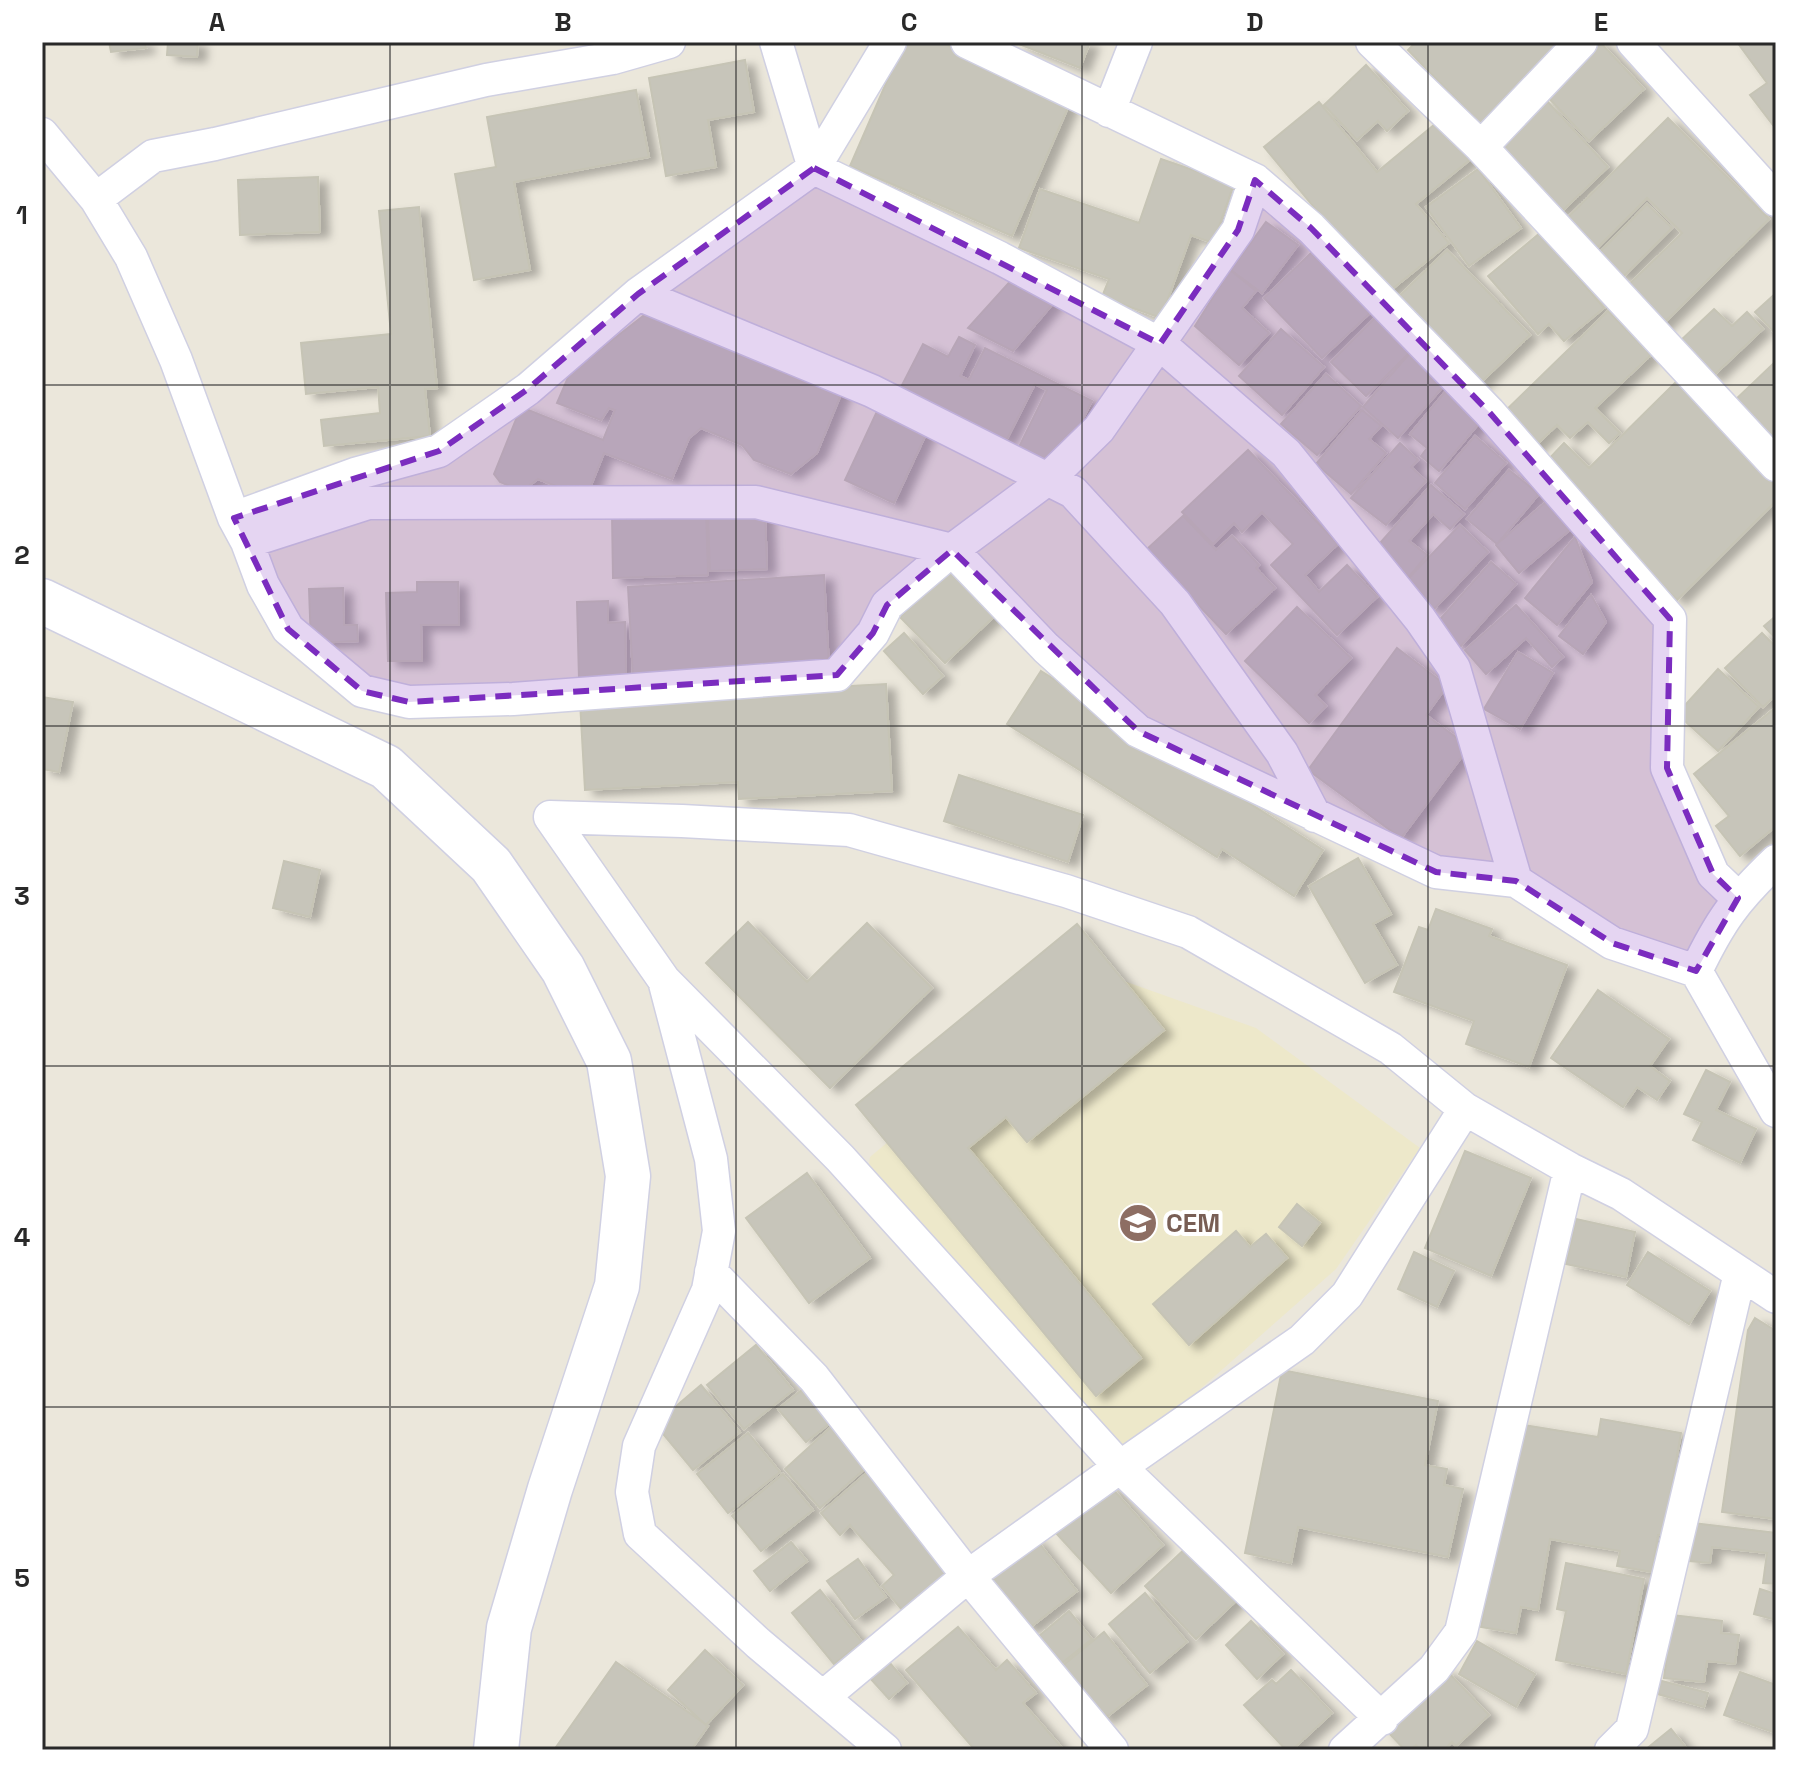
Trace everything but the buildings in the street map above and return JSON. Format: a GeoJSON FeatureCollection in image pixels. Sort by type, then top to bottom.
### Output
{"type":"FeatureCollection","features":[{"type":"Feature","properties":{"kind":"main road"},"geometry":{"type":"LineString","coordinates":[[42,601],[386,767],[491,865],[563,969],[609,1061],[628,1176],[617,1286],[550,1489],[509,1628],[496,1750]]}},
{"type":"Feature","properties":{"kind":"street"},"geometry":{"type":"LineString","coordinates":[[96,199],[153,156],[486,80],[613,58],[669,42]]}},
{"type":"Feature","properties":{"kind":"street"},"geometry":{"type":"LineString","coordinates":[[776,42],[814,168],[1000,258],[1160,344],[1286,453],[1420,619],[1454,668],[1516,881]]}},
{"type":"Feature","properties":{"kind":"street"},"geometry":{"type":"LineString","coordinates":[[241,530],[355,474],[439,451],[528,389],[638,294],[814,168],[890,42]]}},
{"type":"Feature","properties":{"kind":"street"},"geometry":{"type":"LineString","coordinates":[[967,42],[1255,180],[1311,228],[1489,412],[1670,619],[1667,768],[1713,874],[1738,898]]}},
{"type":"Feature","properties":{"kind":"street"},"geometry":{"type":"LineString","coordinates":[[1109,111],[1136,42]]}},
{"type":"Feature","properties":{"kind":"street"},"geometry":{"type":"LineString","coordinates":[[1372,42],[1481,147],[1776,465]]}},
{"type":"Feature","properties":{"kind":"street"},"geometry":{"type":"LineString","coordinates":[[1481,147],[1581,42]]}},
{"type":"Feature","properties":{"kind":"street"},"geometry":{"type":"LineString","coordinates":[[1633,42],[1776,200]]}},
{"type":"Feature","properties":{"kind":"street"},"geometry":{"type":"LineString","coordinates":[[42,134],[96,199],[131,257],[176,360],[263,585],[288,629],[362,691],[409,702],[513,699],[837,675],[873,633],[887,605],[952,550],[1049,478],[1099,429],[1238,230],[1255,180]]}},
{"type":"Feature","properties":{"kind":"street"},"geometry":{"type":"LineString","coordinates":[[638,294],[872,391],[1073,492],[1175,603],[1282,753],[1315,816]]}},
{"type":"Feature","properties":{"kind":"street"},"geometry":{"type":"LineString","coordinates":[[241,530],[368,503],[756,502],[952,550],[1046,648],[1138,731],[1436,872],[1516,881],[1612,943],[1696,971],[1776,1111]]}},
{"type":"Feature","properties":{"kind":"street"},"geometry":{"type":"LineString","coordinates":[[1382,1719],[1120,1467],[840,1158],[664,980],[550,817],[849,830],[1066,891],[1188,932],[1390,1048],[1465,1109],[1570,1169],[1621,1194],[1776,1297]]}},
{"type":"Feature","properties":{"kind":"street"},"geometry":{"type":"LineString","coordinates":[[1696,971],[1717,927],[1738,898],[1776,861]]}},
{"type":"Feature","properties":{"kind":"street"},"geometry":{"type":"LineString","coordinates":[[664,980],[711,1159],[719,1231],[708,1290],[639,1446],[632,1492],[640,1534],[758,1643],[885,1750]]}},
{"type":"Feature","properties":{"kind":"street"},"geometry":{"type":"LineString","coordinates":[[823,1697],[968,1576],[1302,1340],[1347,1295],[1465,1109]]}},
{"type":"Feature","properties":{"kind":"street"},"geometry":{"type":"LineString","coordinates":[[1345,1750],[1434,1669],[1461,1632],[1570,1169]]}},
{"type":"Feature","properties":{"kind":"street"},"geometry":{"type":"LineString","coordinates":[[711,1272],[814,1378],[968,1576],[1112,1750]]}},
{"type":"Feature","properties":{"kind":"street"},"geometry":{"type":"LineString","coordinates":[[1611,1750],[1632,1729],[1740,1273]]}},
{"type":"Feature","properties":{"kind":"highlighted area"},"geometry":{"type":"Polygon","coordinates":[[[814,168],[1160,344],[1238,230],[1255,180],[1311,228],[1489,412],[1670,619],[1667,768],[1713,874],[1738,898],[1696,971],[1612,943],[1516,881],[1436,872],[1138,731],[952,550],[887,605],[873,633],[837,675],[409,702],[362,691],[288,629],[234,518],[439,451],[528,389],[638,294],[814,168]]]}},
{"type":"Feature","properties":{"kind":"shaded area","name":"CEM"},"geometry":{"type":"Polygon","coordinates":[[[1093,970],[1256,1028],[1420,1148],[1336,1269],[1120,1460],[867,1178],[870,1157],[1093,970]]]}},
{"type":"Feature","properties":{"kind":"place","name":"CEM"},"geometry":{"type":"Point","coordinates":[1138,1223]}}]}
